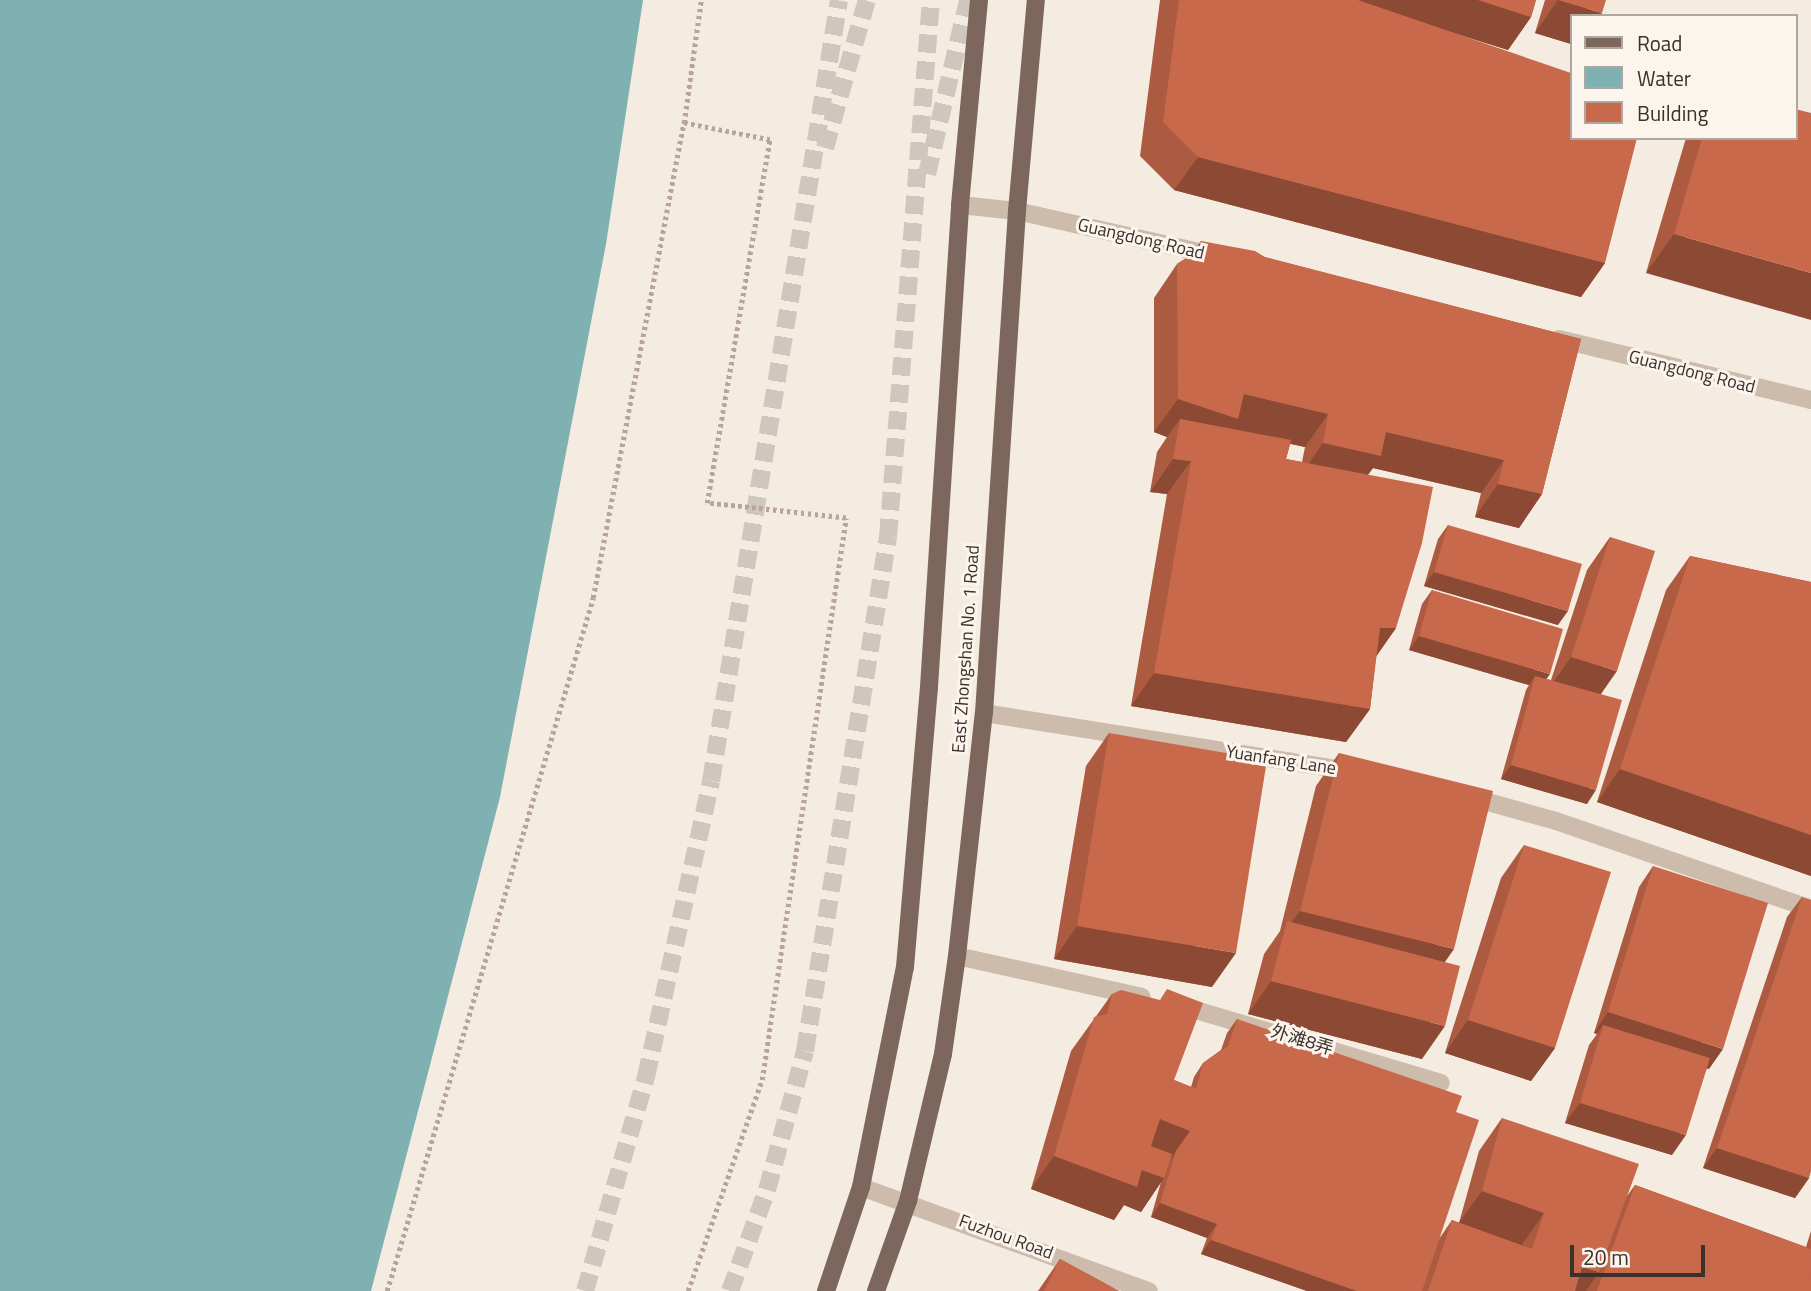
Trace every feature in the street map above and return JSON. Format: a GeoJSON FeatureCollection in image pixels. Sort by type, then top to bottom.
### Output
{"type":"FeatureCollection","features":[{"type":"Feature","properties":{"kind":"main road","name":"East Zhongshan No. 1 Road"},"geometry":{"type":"LineString","coordinates":[[826,1291],[861,1187],[905,967],[929,687],[960,205],[979,0]]}},
{"type":"Feature","properties":{"kind":"main road","name":"East Zhongshan No. 1 Road"},"geometry":{"type":"LineString","coordinates":[[876,1291],[908,1200],[943,1054],[957,956],[984,713],[1017,211],[1036,0]]}},
{"type":"Feature","properties":{"kind":"street","name":"Guangdong Road"},"geometry":{"type":"LineString","coordinates":[[960,205],[1017,211],[1229,260]]}},
{"type":"Feature","properties":{"kind":"street","name":"Guangdong Road"},"geometry":{"type":"LineString","coordinates":[[1541,335],[1811,400]]}},
{"type":"Feature","properties":{"kind":"street","name":"Yuanfang Lane"},"geometry":{"type":"LineString","coordinates":[[984,713],[1370,775]]}},
{"type":"Feature","properties":{"kind":"street"},"geometry":{"type":"LineString","coordinates":[[1457,794],[1556,821],[1811,909]]}},
{"type":"Feature","properties":{"kind":"street","name":"外滩8弄"},"geometry":{"type":"LineString","coordinates":[[957,956],[1214,1013],[1441,1083]]}},
{"type":"Feature","properties":{"kind":"street","name":"Fuzhou Road"},"geometry":{"type":"LineString","coordinates":[[861,1187],[908,1200],[1149,1291]]}},
{"type":"Feature","properties":{"kind":"path"},"geometry":{"type":"LineString","coordinates":[[387,1291],[593,598],[684,123],[701,0]]}},
{"type":"Feature","properties":{"kind":"path"},"geometry":{"type":"LineString","coordinates":[[684,123],[770,140],[707,503],[846,518],[762,1080],[688,1291]]}},
{"type":"Feature","properties":{"kind":"water"},"geometry":{"type":"Polygon","coordinates":[[[0,0],[643,0],[606,244],[500,797],[371,1291],[0,1291],[0,0]]]}},
{"type":"Feature","properties":{"kind":"building"},"geometry":{"type":"Polygon","coordinates":[[[1179,0],[1358,0],[1570,73],[1570,140],[1636,140],[1605,263],[1198,157],[1163,122],[1179,0]]]}},
{"type":"Feature","properties":{"kind":"building"},"geometry":{"type":"Polygon","coordinates":[[[1478,0],[1536,0],[1531,17],[1478,0]]]}},
{"type":"Feature","properties":{"kind":"building"},"geometry":{"type":"Polygon","coordinates":[[[1558,0],[1606,0],[1602,13],[1558,0]]]}},
{"type":"Feature","properties":{"kind":"building"},"geometry":{"type":"Polygon","coordinates":[[[1797,110],[1811,113],[1811,273],[1674,234],[1701,140],[1797,140],[1797,110]]]}},
{"type":"Feature","properties":{"kind":"building"},"geometry":{"type":"Polygon","coordinates":[[[1201,241],[1255,251],[1265,257],[1581,339],[1542,494],[1498,484],[1504,460],[1386,432],[1381,456],[1323,443],[1328,414],[1244,394],[1238,419],[1178,399],[1177,264],[1197,251],[1201,241]]]}},
{"type":"Feature","properties":{"kind":"building"},"geometry":{"type":"Polygon","coordinates":[[[1180,419],[1291,440],[1286,459],[1433,487],[1422,543],[1396,628],[1380,628],[1370,709],[1154,673],[1191,461],[1173,459],[1180,419]]]}},
{"type":"Feature","properties":{"kind":"building"},"geometry":{"type":"Polygon","coordinates":[[[1448,525],[1582,564],[1568,611],[1434,572],[1448,525]]]}},
{"type":"Feature","properties":{"kind":"building"},"geometry":{"type":"Polygon","coordinates":[[[1610,537],[1655,551],[1617,671],[1571,657],[1610,537]]]}},
{"type":"Feature","properties":{"kind":"building"},"geometry":{"type":"Polygon","coordinates":[[[1690,556],[1811,582],[1811,835],[1620,769],[1690,556]]]}},
{"type":"Feature","properties":{"kind":"building"},"geometry":{"type":"Polygon","coordinates":[[[1432,590],[1563,629],[1550,674],[1419,636],[1432,590]]]}},
{"type":"Feature","properties":{"kind":"building"},"geometry":{"type":"Polygon","coordinates":[[[1535,676],[1622,700],[1596,790],[1511,765],[1535,676]]]}},
{"type":"Feature","properties":{"kind":"building"},"geometry":{"type":"Polygon","coordinates":[[[1109,733],[1267,760],[1236,953],[1077,926],[1109,733]]]}},
{"type":"Feature","properties":{"kind":"building"},"geometry":{"type":"Polygon","coordinates":[[[1339,753],[1493,791],[1454,949],[1300,911],[1339,753]]]}},
{"type":"Feature","properties":{"kind":"building"},"geometry":{"type":"Polygon","coordinates":[[[1524,845],[1611,872],[1555,1048],[1468,1020],[1524,845]]]}},
{"type":"Feature","properties":{"kind":"building"},"geometry":{"type":"Polygon","coordinates":[[[1653,866],[1768,903],[1723,1049],[1608,1012],[1653,866]]]}},
{"type":"Feature","properties":{"kind":"building"},"geometry":{"type":"Polygon","coordinates":[[[1802,897],[1811,900],[1809,1178],[1717,1148],[1802,897]]]}},
{"type":"Feature","properties":{"kind":"building"},"geometry":{"type":"Polygon","coordinates":[[[1287,921],[1460,966],[1445,1026],[1271,981],[1287,921]]]}},
{"type":"Feature","properties":{"kind":"building"},"geometry":{"type":"Polygon","coordinates":[[[1167,989],[1203,1003],[1174,1080],[1202,1091],[1190,1131],[1160,1119],[1151,1146],[1172,1154],[1164,1178],[1142,1170],[1137,1187],[1054,1156],[1094,1017],[1107,1014],[1112,994],[1121,990],[1160,1000],[1167,989]]]}},
{"type":"Feature","properties":{"kind":"building"},"geometry":{"type":"Polygon","coordinates":[[[1237,1019],[1462,1096],[1456,1112],[1479,1120],[1422,1291],[1357,1291],[1211,1240],[1217,1224],[1160,1203],[1176,1151],[1190,1131],[1202,1091],[1196,1089],[1203,1063],[1228,1046],[1237,1019]]]}},
{"type":"Feature","properties":{"kind":"building"},"geometry":{"type":"Polygon","coordinates":[[[1603,1025],[1710,1058],[1686,1135],[1580,1103],[1603,1025]]]}},
{"type":"Feature","properties":{"kind":"building"},"geometry":{"type":"Polygon","coordinates":[[[1502,1118],[1639,1164],[1599,1272],[1582,1267],[1575,1291],[1428,1291],[1452,1220],[1532,1249],[1544,1213],[1482,1191],[1502,1118]]]}},
{"type":"Feature","properties":{"kind":"building"},"geometry":{"type":"Polygon","coordinates":[[[1635,1185],[1811,1249],[1811,1272],[1804,1291],[1597,1291],[1635,1185]]]}},
{"type":"Feature","properties":{"kind":"building"},"geometry":{"type":"Polygon","coordinates":[[[1060,1259],[1119,1291],[1044,1291],[1060,1259]]]}},
{"type":"Feature","properties":{"kind":"building"},"geometry":{"type":"Polygon","coordinates":[[[1811,1272],[1811,1291],[1804,1291],[1811,1272]]]}},
{"type":"Feature","properties":{"kind":"tunnel"},"geometry":{"type":"LineString","coordinates":[[585,1291],[646,1077],[711,781],[839,0]]}},
{"type":"Feature","properties":{"kind":"tunnel"},"geometry":{"type":"LineString","coordinates":[[825,148],[867,0]]}},
{"type":"Feature","properties":{"kind":"tunnel"},"geometry":{"type":"LineString","coordinates":[[730,1291],[767,1190],[805,1051],[888,537],[931,0]]}},
{"type":"Feature","properties":{"kind":"tunnel"},"geometry":{"type":"LineString","coordinates":[[927,174],[968,0]]}}]}
